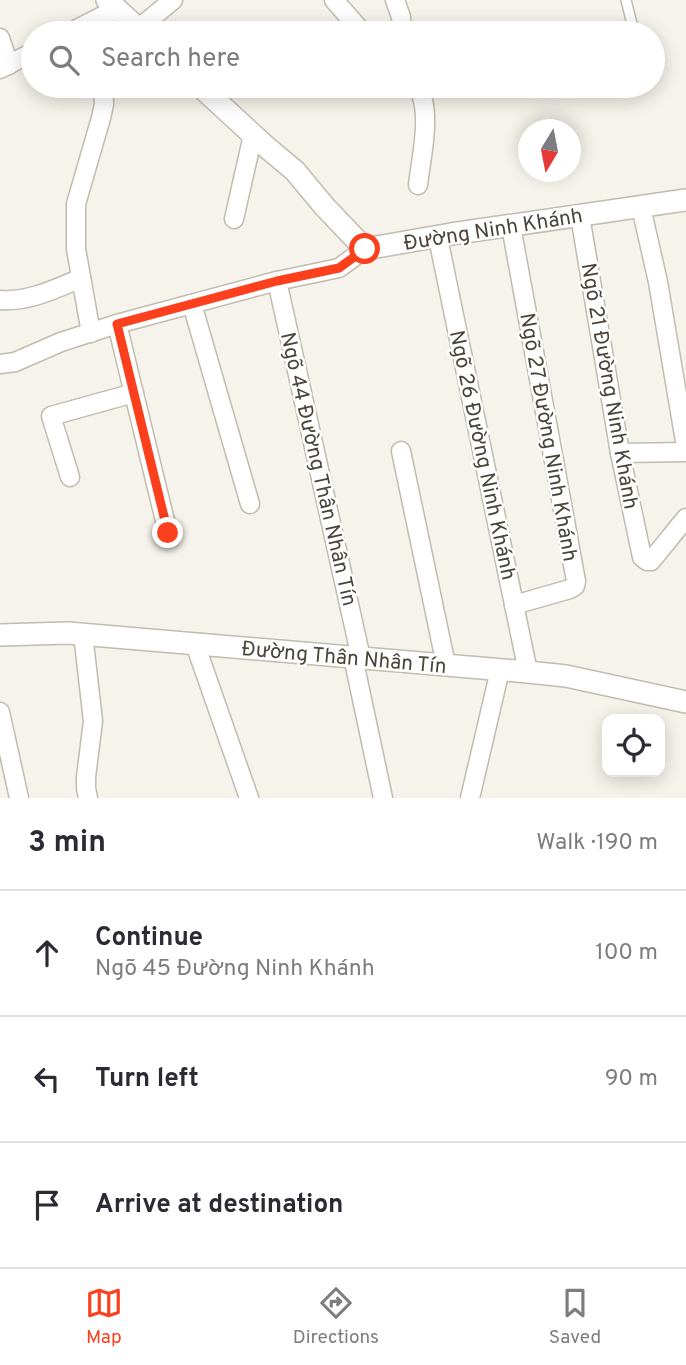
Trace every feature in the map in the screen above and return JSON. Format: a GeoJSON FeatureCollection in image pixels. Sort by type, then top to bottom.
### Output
{"type":"FeatureCollection","features":[{"type":"Feature","properties":{"kind":"street"},"geometry":{"type":"LineString","coordinates":[[151,21],[173,0]]}},
{"type":"Feature","properties":{"kind":"street"},"geometry":{"type":"LineString","coordinates":[[334,0],[352,21]]}},
{"type":"Feature","properties":{"kind":"street"},"geometry":{"type":"LineString","coordinates":[[395,0],[401,21]]}},
{"type":"Feature","properties":{"kind":"street"},"geometry":{"type":"LineString","coordinates":[[0,38],[4,67],[21,58]]}},
{"type":"Feature","properties":{"kind":"street"},"geometry":{"type":"LineString","coordinates":[[91,333],[76,249],[76,204],[101,118],[104,98]]}},
{"type":"Feature","properties":{"kind":"street"},"geometry":{"type":"LineString","coordinates":[[0,364],[15,362],[49,347],[117,324],[277,281],[339,268],[365,249],[295,171],[213,98]]}},
{"type":"Feature","properties":{"kind":"street"},"geometry":{"type":"LineString","coordinates":[[418,185],[425,113],[423,98]]}},
{"type":"Feature","properties":{"kind":"street"},"geometry":{"type":"LineString","coordinates":[[234,219],[253,135]]}},
{"type":"Feature","properties":{"kind":"street","name":"Đường Ninh Khánh"},"geometry":{"type":"LineString","coordinates":[[365,249],[686,200]]}},
{"type":"Feature","properties":{"kind":"street"},"geometry":{"type":"LineString","coordinates":[[620,453],[686,449],[658,282],[641,207]]}},
{"type":"Feature","properties":{"kind":"street","name":"Ngõ 21 Đường Ninh Khánh"},"geometry":{"type":"LineString","coordinates":[[580,216],[620,453],[642,557],[652,561],[686,518]]}},
{"type":"Feature","properties":{"kind":"street","name":"Ngõ 27 Đường Ninh Khánh"},"geometry":{"type":"LineString","coordinates":[[511,226],[576,581],[575,586],[570,589],[514,605]]}},
{"type":"Feature","properties":{"kind":"street","name":"Ngõ 26 Đường Ninh Khánh"},"geometry":{"type":"LineString","coordinates":[[438,238],[528,672]]}},
{"type":"Feature","properties":{"kind":"street"},"geometry":{"type":"LineString","coordinates":[[0,300],[12,301],[36,296],[81,278]]}},
{"type":"Feature","properties":{"kind":"street","name":"Ngõ 44 Đường Thân Nhân Tín"},"geometry":{"type":"LineString","coordinates":[[277,281],[357,658],[383,798]]}},
{"type":"Feature","properties":{"kind":"street"},"geometry":{"type":"LineString","coordinates":[[192,304],[250,504]]}},
{"type":"Feature","properties":{"kind":"street"},"geometry":{"type":"LineString","coordinates":[[117,324],[168,533]]}},
{"type":"Feature","properties":{"kind":"street"},"geometry":{"type":"LineString","coordinates":[[70,477],[51,416],[134,393]]}},
{"type":"Feature","properties":{"kind":"street"},"geometry":{"type":"LineString","coordinates":[[401,450],[446,665]]}},
{"type":"Feature","properties":{"kind":"street"},"geometry":{"type":"LineString","coordinates":[[83,634],[93,712],[86,777],[89,798]]}},
{"type":"Feature","properties":{"kind":"street","name":"Đường Thân Nhân Tín"},"geometry":{"type":"LineString","coordinates":[[0,635],[83,634],[528,672],[566,677],[686,702]]}},
{"type":"Feature","properties":{"kind":"street"},"geometry":{"type":"LineString","coordinates":[[195,644],[249,798]]}},
{"type":"Feature","properties":{"kind":"street"},"geometry":{"type":"LineString","coordinates":[[470,798],[500,670]]}},
{"type":"Feature","properties":{"kind":"street"},"geometry":{"type":"LineString","coordinates":[[0,712],[19,798]]}},
{"type":"Feature","properties":{"kind":"lane"},"geometry":{"type":"LineString","coordinates":[[626,0],[631,21]]}},
{"type":"Feature","properties":{"kind":"route"},"geometry":{"type":"LineString","coordinates":[[168,533],[117,324],[277,281],[339,268],[365,249]]}}]}
